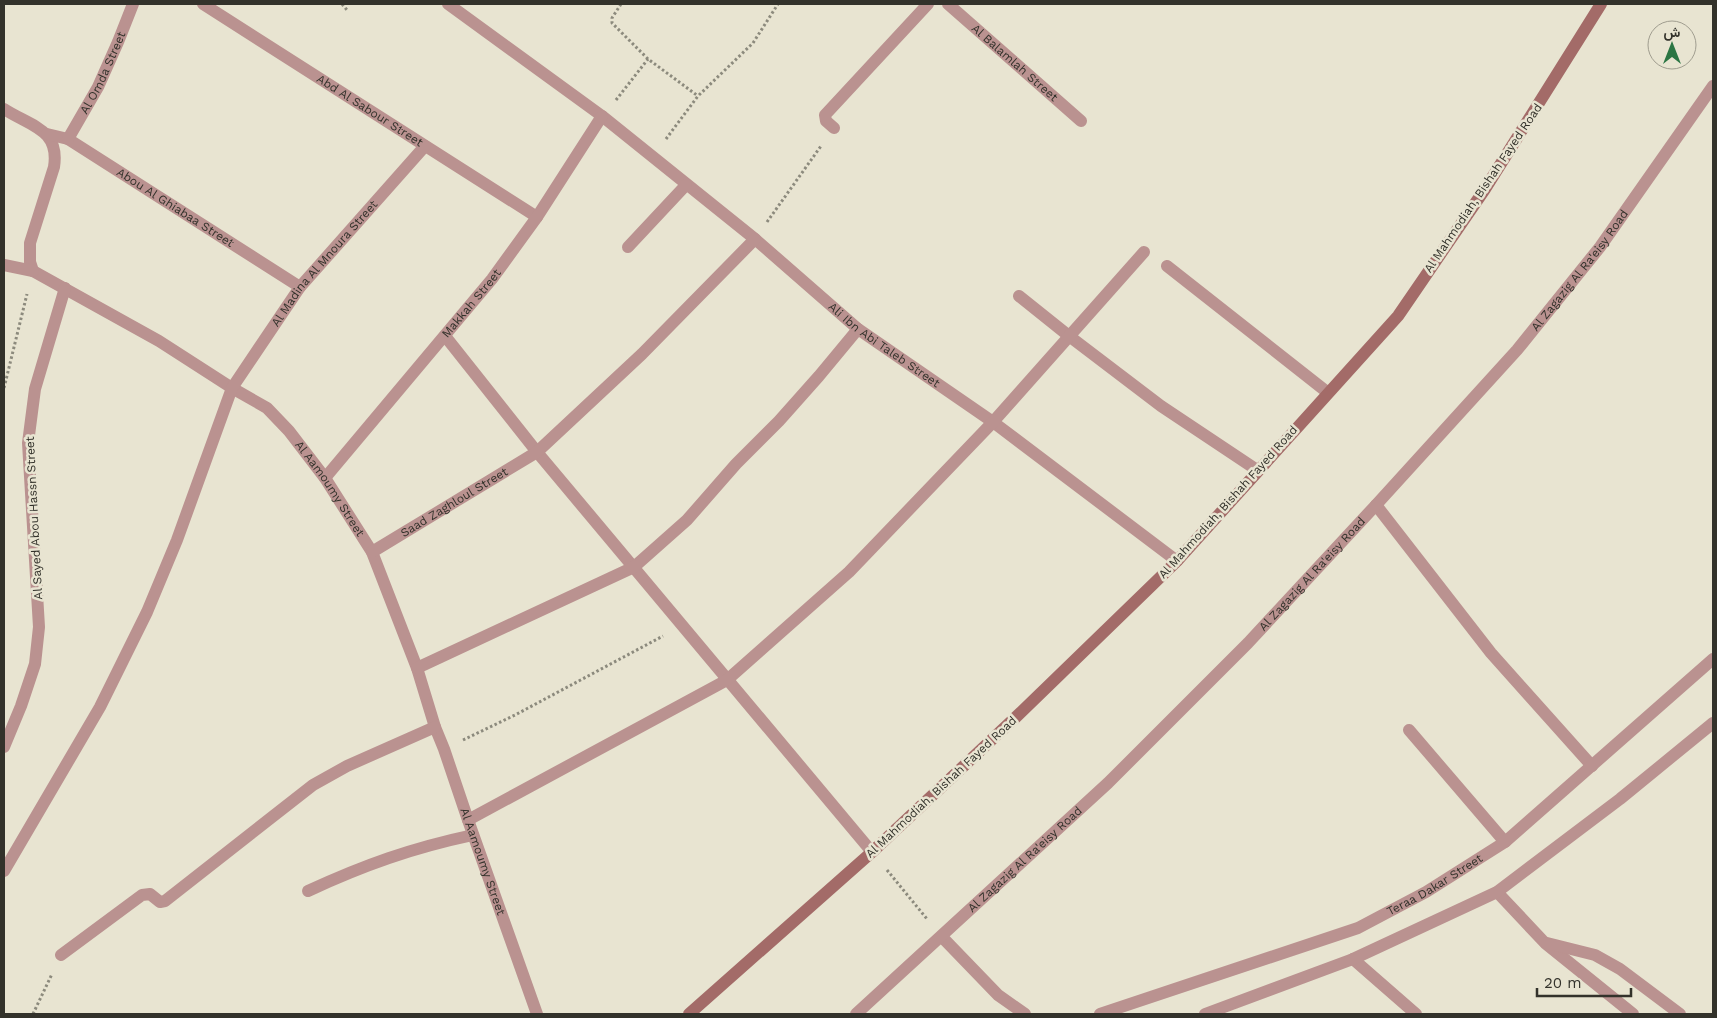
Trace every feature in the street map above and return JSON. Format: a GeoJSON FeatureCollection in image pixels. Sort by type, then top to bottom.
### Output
{"type":"FeatureCollection","features":[{"type":"Feature","properties":{"kind":"street","name":"Al Omda Street"},"geometry":{"type":"LineString","coordinates":[[68,139],[98,87],[133,4]]}},
{"type":"Feature","properties":{"kind":"street","name":"Abd Al Sabour Street"},"geometry":{"type":"LineString","coordinates":[[203,4],[537,217]]}},
{"type":"Feature","properties":{"kind":"street","name":"Ali Ibn Abi Taleb Street"},"geometry":{"type":"LineString","coordinates":[[448,4],[602,116],[755,239],[858,328],[992,422],[1177,561]]}},
{"type":"Feature","properties":{"kind":"street"},"geometry":{"type":"LineString","coordinates":[[834,128],[826,121],[825,115],[928,4]]}},
{"type":"Feature","properties":{"kind":"street","name":"Al Balamlah Street"},"geometry":{"type":"LineString","coordinates":[[948,4],[1081,121]]}},
{"type":"Feature","properties":{"kind":"street","name":"Al Mahmodiah, Bishah Fayed Road"},"geometry":{"type":"LineString","coordinates":[[689,1014],[872,852],[1016,717],[1177,561],[1327,392],[1398,316],[1485,189],[1601,4]]}},
{"type":"Feature","properties":{"kind":"street","name":"Al Zagazig Al Ra'eisy Road"},"geometry":{"type":"LineString","coordinates":[[856,1014],[1108,783],[1248,643],[1376,505],[1517,350],[1600,247],[1713,86]]}},
{"type":"Feature","properties":{"kind":"street"},"geometry":{"type":"LineString","coordinates":[[5,113],[47,134],[54,148],[56,158],[30,243],[30,262],[33,271]]}},
{"type":"Feature","properties":{"kind":"street","name":"Makkah Street"},"geometry":{"type":"LineString","coordinates":[[325,478],[492,279],[537,217],[602,116]]}},
{"type":"Feature","properties":{"kind":"street","name":"Abou Al Ghiabaa Street"},"geometry":{"type":"LineString","coordinates":[[47,134],[68,139],[300,288]]}},
{"type":"Feature","properties":{"kind":"street","name":"Al Madina Al Mnoura Street"},"geometry":{"type":"LineString","coordinates":[[4,871],[100,707],[147,612],[177,540],[232,388],[300,288],[425,146]]}},
{"type":"Feature","properties":{"kind":"street"},"geometry":{"type":"LineString","coordinates":[[628,247],[686,185]]}},
{"type":"Feature","properties":{"kind":"street","name":"Saad Zaghloul Street"},"geometry":{"type":"LineString","coordinates":[[372,552],[537,452],[642,354],[755,239]]}},
{"type":"Feature","properties":{"kind":"street"},"geometry":{"type":"LineString","coordinates":[[468,820],[727,680],[849,572],[992,422],[1144,252]]}},
{"type":"Feature","properties":{"kind":"street","name":"Al Aamoumy Street"},"geometry":{"type":"LineString","coordinates":[[4,265],[33,271],[65,288],[159,341],[267,408],[289,431],[325,478],[372,552],[417,668],[435,727],[537,1014]]}},
{"type":"Feature","properties":{"kind":"street"},"geometry":{"type":"LineString","coordinates":[[1167,266],[1327,392]]}},
{"type":"Feature","properties":{"kind":"street","name":"Al Sayed Abou Hassn Street"},"geometry":{"type":"LineString","coordinates":[[4,747],[21,706],[35,664],[39,627],[28,443],[35,389],[65,288]]}},
{"type":"Feature","properties":{"kind":"street"},"geometry":{"type":"LineString","coordinates":[[1019,296],[1161,406],[1257,470]]}},
{"type":"Feature","properties":{"kind":"street"},"geometry":{"type":"LineString","coordinates":[[417,668],[634,567],[687,520],[736,464],[819,376],[858,328]]}},
{"type":"Feature","properties":{"kind":"street"},"geometry":{"type":"LineString","coordinates":[[445,336],[537,452],[872,852]]}},
{"type":"Feature","properties":{"kind":"street"},"geometry":{"type":"LineString","coordinates":[[1376,505],[1492,653],[1592,766]]}},
{"type":"Feature","properties":{"kind":"street","name":"Teraa Dakar Street"},"geometry":{"type":"LineString","coordinates":[[1100,1014],[1358,928],[1426,892],[1504,842],[1713,659]]}},
{"type":"Feature","properties":{"kind":"street"},"geometry":{"type":"LineString","coordinates":[[1205,1014],[1353,959],[1497,892],[1620,800],[1713,724]]}},
{"type":"Feature","properties":{"kind":"street"},"geometry":{"type":"LineString","coordinates":[[61,955],[142,895],[150,894],[160,902],[164,901],[313,785],[347,766],[435,727]]}},
{"type":"Feature","properties":{"kind":"street"},"geometry":{"type":"LineString","coordinates":[[1409,730],[1504,842]]}},
{"type":"Feature","properties":{"kind":"street"},"geometry":{"type":"LineString","coordinates":[[308,892],[346,873],[386,858],[429,845],[473,835]]}},
{"type":"Feature","properties":{"kind":"street"},"geometry":{"type":"LineString","coordinates":[[1497,892],[1545,943],[1633,1014]]}},
{"type":"Feature","properties":{"kind":"street"},"geometry":{"type":"LineString","coordinates":[[942,937],[998,995],[1025,1014]]}},
{"type":"Feature","properties":{"kind":"street"},"geometry":{"type":"LineString","coordinates":[[1545,943],[1595,955],[1620,969],[1680,1014]]}},
{"type":"Feature","properties":{"kind":"street"},"geometry":{"type":"LineString","coordinates":[[1353,959],[1416,1014]]}},
{"type":"Feature","properties":{"kind":"path"},"geometry":{"type":"LineString","coordinates":[[342,4],[348,10]]}},
{"type":"Feature","properties":{"kind":"path"},"geometry":{"type":"LineString","coordinates":[[620,4],[612,18],[612,23],[648,59],[698,96]]}},
{"type":"Feature","properties":{"kind":"path"},"geometry":{"type":"LineString","coordinates":[[652,158],[698,96],[753,43],[778,4]]}},
{"type":"Feature","properties":{"kind":"path"},"geometry":{"type":"LineString","coordinates":[[602,116],[648,59]]}},
{"type":"Feature","properties":{"kind":"path"},"geometry":{"type":"LineString","coordinates":[[755,239],[834,128]]}},
{"type":"Feature","properties":{"kind":"path"},"geometry":{"type":"LineString","coordinates":[[4,388],[33,271]]}},
{"type":"Feature","properties":{"kind":"path"},"geometry":{"type":"LineString","coordinates":[[444,749],[515,715],[682,626]]}},
{"type":"Feature","properties":{"kind":"path"},"geometry":{"type":"LineString","coordinates":[[872,852],[942,937]]}},
{"type":"Feature","properties":{"kind":"path"},"geometry":{"type":"LineString","coordinates":[[33,1014],[61,955]]}}]}
